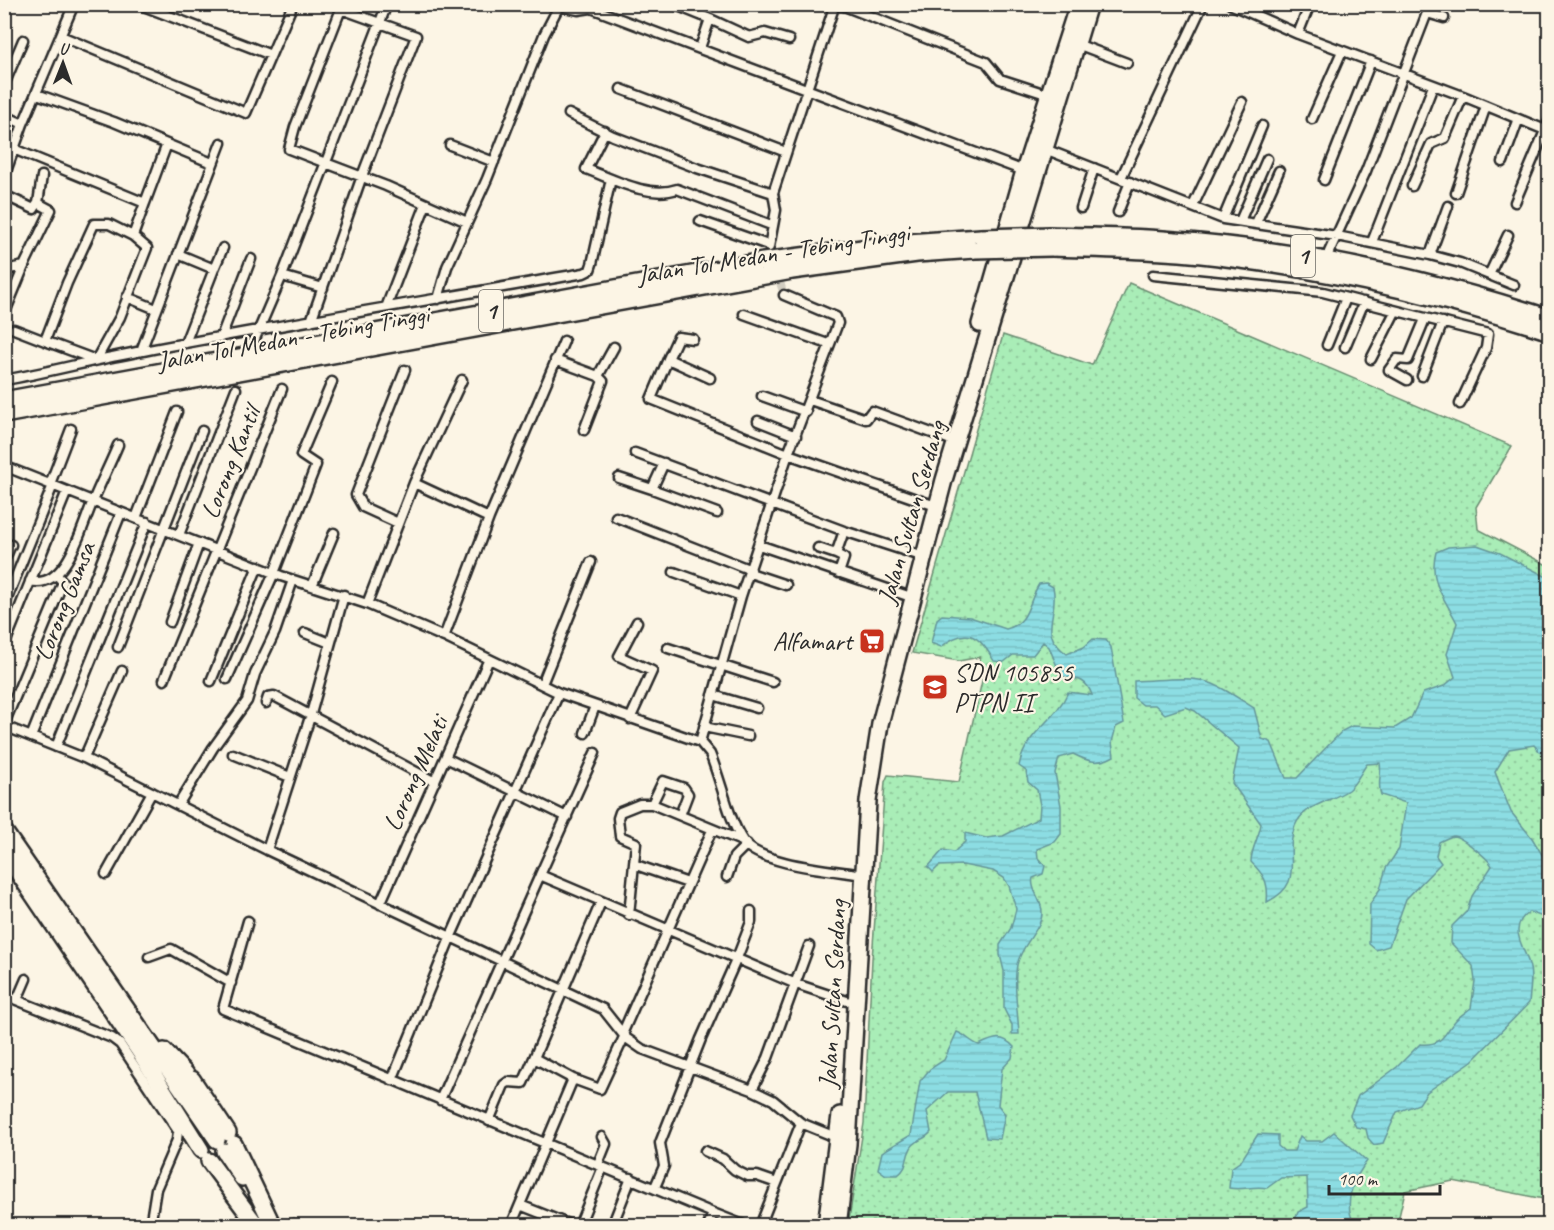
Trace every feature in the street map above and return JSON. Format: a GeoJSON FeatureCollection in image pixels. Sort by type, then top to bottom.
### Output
{"type":"FeatureCollection","features":[{"type":"Feature","properties":{"kind":"highway","name":"Jalan Sultan Serdang"},"geometry":{"type":"LineString","coordinates":[[838,1226],[864,848],[874,755],[913,593],[1024,171],[1078,4]]}},
{"type":"Feature","properties":{"kind":"highway","name":"Jalan Sultan Serdang"},"geometry":{"type":"LineString","coordinates":[[826,1226],[843,1138],[847,1001],[862,789],[867,762],[915,554],[948,439],[1045,149],[1089,4]]}},
{"type":"Feature","properties":{"kind":"highway","name":"Jalan Tol Medan - Tebing Tinggi"},"geometry":{"type":"LineString","coordinates":[[6,411],[763,261],[908,242],[1051,242],[1162,238],[1253,248],[1341,263],[1506,304],[1550,318]]}},
{"type":"Feature","properties":{"kind":"highway","name":"Jalan Tol Medan - Tebing Tinggi"},"geometry":{"type":"LineString","coordinates":[[1051,242],[1233,258],[1305,270],[1500,315],[1550,332]]}},
{"type":"Feature","properties":{"kind":"highway"},"geometry":{"type":"LineString","coordinates":[[4,831],[129,1014],[226,1142]]}},
{"type":"Feature","properties":{"kind":"highway"},"geometry":{"type":"LineString","coordinates":[[4,852],[205,1155],[257,1226]]}},
{"type":"Feature","properties":{"kind":"highway"},"geometry":{"type":"LineString","coordinates":[[129,1014],[189,1077],[273,1226]]}},
{"type":"Feature","properties":{"kind":"street"},"geometry":{"type":"LineString","coordinates":[[4,177],[16,150],[23,124],[74,4]]}},
{"type":"Feature","properties":{"kind":"street"},"geometry":{"type":"LineString","coordinates":[[138,4],[271,55]]}},
{"type":"Feature","properties":{"kind":"street"},"geometry":{"type":"LineString","coordinates":[[61,36],[246,113],[294,4]]}},
{"type":"Feature","properties":{"kind":"street"},"geometry":{"type":"LineString","coordinates":[[254,341],[326,165],[387,4]]}},
{"type":"Feature","properties":{"kind":"street"},"geometry":{"type":"LineString","coordinates":[[673,4],[749,37],[765,33],[789,40]]}},
{"type":"Feature","properties":{"kind":"street"},"geometry":{"type":"LineString","coordinates":[[700,221],[769,246],[771,225],[776,210],[773,193],[837,4],[986,62],[1000,79],[1049,95]]}},
{"type":"Feature","properties":{"kind":"street"},"geometry":{"type":"LineString","coordinates":[[1121,178],[1203,4]]}},
{"type":"Feature","properties":{"kind":"street"},"geometry":{"type":"LineString","coordinates":[[1298,34],[1310,4]]}},
{"type":"Feature","properties":{"kind":"street"},"geometry":{"type":"LineString","coordinates":[[438,298],[447,267],[494,162],[557,5],[597,11],[808,89],[940,142],[1024,171]]}},
{"type":"Feature","properties":{"kind":"street"},"geometry":{"type":"LineString","coordinates":[[1233,5],[1298,34],[1463,96],[1518,121],[1547,131]]}},
{"type":"Feature","properties":{"kind":"street"},"geometry":{"type":"LineString","coordinates":[[311,321],[362,176],[416,36],[379,24],[342,7],[289,142],[292,151],[362,176],[467,222]]}},
{"type":"Feature","properties":{"kind":"street"},"geometry":{"type":"LineString","coordinates":[[1329,252],[1404,75],[1429,9],[1444,18]]}},
{"type":"Feature","properties":{"kind":"street"},"geometry":{"type":"LineString","coordinates":[[700,48],[710,19]]}},
{"type":"Feature","properties":{"kind":"street"},"geometry":{"type":"LineString","coordinates":[[4,85],[23,40]]}},
{"type":"Feature","properties":{"kind":"street"},"geometry":{"type":"LineString","coordinates":[[1077,44],[1127,63]]}},
{"type":"Feature","properties":{"kind":"street"},"geometry":{"type":"LineString","coordinates":[[1312,119],[1342,51]]}},
{"type":"Feature","properties":{"kind":"street"},"geometry":{"type":"LineString","coordinates":[[1324,180],[1371,61]]}},
{"type":"Feature","properties":{"kind":"street"},"geometry":{"type":"LineString","coordinates":[[1372,242],[1433,86]]}},
{"type":"Feature","properties":{"kind":"street"},"geometry":{"type":"LineString","coordinates":[[621,89],[786,153]]}},
{"type":"Feature","properties":{"kind":"street"},"geometry":{"type":"LineString","coordinates":[[37,94],[212,163]]}},
{"type":"Feature","properties":{"kind":"street"},"geometry":{"type":"LineString","coordinates":[[1412,186],[1431,144],[1446,138],[1463,96]]}},
{"type":"Feature","properties":{"kind":"street"},"geometry":{"type":"LineString","coordinates":[[1193,206],[1242,102]]}},
{"type":"Feature","properties":{"kind":"street"},"geometry":{"type":"LineString","coordinates":[[1456,193],[1486,106]]}},
{"type":"Feature","properties":{"kind":"street"},"geometry":{"type":"LineString","coordinates":[[569,114],[612,135],[697,168],[773,193]]}},
{"type":"Feature","properties":{"kind":"street"},"geometry":{"type":"LineString","coordinates":[[4,115],[23,124]]}},
{"type":"Feature","properties":{"kind":"street"},"geometry":{"type":"LineString","coordinates":[[1515,202],[1550,120]]}},
{"type":"Feature","properties":{"kind":"street"},"geometry":{"type":"LineString","coordinates":[[1503,162],[1518,121]]}},
{"type":"Feature","properties":{"kind":"street"},"geometry":{"type":"LineString","coordinates":[[1223,219],[1262,126]]}},
{"type":"Feature","properties":{"kind":"street"},"geometry":{"type":"LineString","coordinates":[[612,135],[586,169],[632,186],[664,192],[677,189],[771,225]]}},
{"type":"Feature","properties":{"kind":"street"},"geometry":{"type":"LineString","coordinates":[[133,236],[167,144]]}},
{"type":"Feature","properties":{"kind":"street"},"geometry":{"type":"LineString","coordinates":[[141,351],[221,144]]}},
{"type":"Feature","properties":{"kind":"street"},"geometry":{"type":"LineString","coordinates":[[450,145],[494,162]]}},
{"type":"Feature","properties":{"kind":"street"},"geometry":{"type":"LineString","coordinates":[[1045,149],[1223,219],[1372,242],[1430,255],[1489,274],[1514,285]]}},
{"type":"Feature","properties":{"kind":"street"},"geometry":{"type":"LineString","coordinates":[[16,150],[145,203]]}},
{"type":"Feature","properties":{"kind":"street"},"geometry":{"type":"LineString","coordinates":[[1240,221],[1268,159]]}},
{"type":"Feature","properties":{"kind":"street"},"geometry":{"type":"LineString","coordinates":[[1081,208],[1094,168]]}},
{"type":"Feature","properties":{"kind":"street"},"geometry":{"type":"LineString","coordinates":[[1256,223],[1280,171]]}},
{"type":"Feature","properties":{"kind":"street"},"geometry":{"type":"LineString","coordinates":[[4,195],[31,208],[38,203],[42,176]]}},
{"type":"Feature","properties":{"kind":"street"},"geometry":{"type":"LineString","coordinates":[[4,380],[65,369],[141,351],[590,270],[611,179]]}},
{"type":"Feature","properties":{"kind":"street"},"geometry":{"type":"LineString","coordinates":[[1118,212],[1130,182]]}},
{"type":"Feature","properties":{"kind":"street"},"geometry":{"type":"LineString","coordinates":[[4,315],[51,210],[38,203]]}},
{"type":"Feature","properties":{"kind":"street"},"geometry":{"type":"LineString","coordinates":[[387,305],[426,204]]}},
{"type":"Feature","properties":{"kind":"street"},"geometry":{"type":"LineString","coordinates":[[1430,255],[1448,206]]}},
{"type":"Feature","properties":{"kind":"street"},"geometry":{"type":"LineString","coordinates":[[45,341],[87,236],[94,224],[109,224],[133,236],[147,248],[120,317],[96,360]]}},
{"type":"Feature","properties":{"kind":"street"},"geometry":{"type":"LineString","coordinates":[[1489,274],[1508,235]]}},
{"type":"Feature","properties":{"kind":"street"},"geometry":{"type":"LineString","coordinates":[[185,343],[223,248]]}},
{"type":"Feature","properties":{"kind":"street"},"geometry":{"type":"LineString","coordinates":[[178,255],[214,269]]}},
{"type":"Feature","properties":{"kind":"street"},"geometry":{"type":"LineString","coordinates":[[221,337],[251,259]]}},
{"type":"Feature","properties":{"kind":"street"},"geometry":{"type":"LineString","coordinates":[[4,270],[24,266]]}},
{"type":"Feature","properties":{"kind":"street"},"geometry":{"type":"LineString","coordinates":[[1154,275],[1324,288],[1346,298],[1489,336],[1460,404]]}},
{"type":"Feature","properties":{"kind":"street"},"geometry":{"type":"LineString","coordinates":[[282,276],[323,288]]}},
{"type":"Feature","properties":{"kind":"street"},"geometry":{"type":"LineString","coordinates":[[700,742],[741,596],[774,503],[788,454],[806,412],[838,319],[784,294]]}},
{"type":"Feature","properties":{"kind":"street"},"geometry":{"type":"LineString","coordinates":[[127,297],[156,309]]}},
{"type":"Feature","properties":{"kind":"street"},"geometry":{"type":"LineString","coordinates":[[1327,345],[1346,298]]}},
{"type":"Feature","properties":{"kind":"street"},"geometry":{"type":"LineString","coordinates":[[1345,347],[1364,302]]}},
{"type":"Feature","properties":{"kind":"street"},"geometry":{"type":"LineString","coordinates":[[1371,359],[1395,312]]}},
{"type":"Feature","properties":{"kind":"street"},"geometry":{"type":"LineString","coordinates":[[744,314],[828,344]]}},
{"type":"Feature","properties":{"kind":"street"},"geometry":{"type":"LineString","coordinates":[[1407,380],[1389,370],[1397,359],[1408,360],[1425,319]]}},
{"type":"Feature","properties":{"kind":"street"},"geometry":{"type":"LineString","coordinates":[[1422,376],[1443,322]]}},
{"type":"Feature","properties":{"kind":"street"},"geometry":{"type":"LineString","coordinates":[[14,329],[96,360]]}},
{"type":"Feature","properties":{"kind":"street"},"geometry":{"type":"LineString","coordinates":[[693,339],[678,337],[651,399],[788,454],[930,504]]}},
{"type":"Feature","properties":{"kind":"street"},"geometry":{"type":"LineString","coordinates":[[444,637],[489,518],[564,341]]}},
{"type":"Feature","properties":{"kind":"street"},"geometry":{"type":"LineString","coordinates":[[598,375],[614,347]]}},
{"type":"Feature","properties":{"kind":"street"},"geometry":{"type":"LineString","coordinates":[[65,369],[71,351]]}},
{"type":"Feature","properties":{"kind":"street"},"geometry":{"type":"LineString","coordinates":[[668,359],[710,378]]}},
{"type":"Feature","properties":{"kind":"street"},"geometry":{"type":"LineString","coordinates":[[555,360],[598,375],[603,381],[584,430]]}},
{"type":"Feature","properties":{"kind":"street"},"geometry":{"type":"LineString","coordinates":[[399,523],[363,507],[356,495],[405,370]]}},
{"type":"Feature","properties":{"kind":"street"},"geometry":{"type":"LineString","coordinates":[[367,604],[414,483],[462,380]]}},
{"type":"Feature","properties":{"kind":"street"},"geometry":{"type":"LineString","coordinates":[[227,679],[274,573],[316,465],[301,454],[332,382]]}},
{"type":"Feature","properties":{"kind":"street"},"geometry":{"type":"LineString","coordinates":[[179,534],[236,389]]}},
{"type":"Feature","properties":{"kind":"street","name":"Lorong Kantil"},"geometry":{"type":"LineString","coordinates":[[164,680],[282,389]]}},
{"type":"Feature","properties":{"kind":"street"},"geometry":{"type":"LineString","coordinates":[[762,396],[806,412]]}},
{"type":"Feature","properties":{"kind":"street"},"geometry":{"type":"LineString","coordinates":[[810,400],[866,419],[872,411],[948,439]]}},
{"type":"Feature","properties":{"kind":"street"},"geometry":{"type":"LineString","coordinates":[[136,518],[177,412]]}},
{"type":"Feature","properties":{"kind":"street"},"geometry":{"type":"LineString","coordinates":[[758,421],[796,436]]}},
{"type":"Feature","properties":{"kind":"street"},"geometry":{"type":"LineString","coordinates":[[4,606],[52,485],[71,429]]}},
{"type":"Feature","properties":{"kind":"street"},"geometry":{"type":"LineString","coordinates":[[118,647],[202,431]]}},
{"type":"Feature","properties":{"kind":"street"},"geometry":{"type":"LineString","coordinates":[[30,581],[42,583],[56,574],[74,550],[92,501],[118,445]]}},
{"type":"Feature","properties":{"kind":"street"},"geometry":{"type":"LineString","coordinates":[[635,453],[844,531],[915,554]]}},
{"type":"Feature","properties":{"kind":"street"},"geometry":{"type":"LineString","coordinates":[[652,489],[664,463]]}},
{"type":"Feature","properties":{"kind":"street"},"geometry":{"type":"LineString","coordinates":[[5,468],[274,573],[367,604],[444,637],[559,693],[700,742],[710,754],[745,843]]}},
{"type":"Feature","properties":{"kind":"street"},"geometry":{"type":"LineString","coordinates":[[619,478],[717,513]]}},
{"type":"Feature","properties":{"kind":"street"},"geometry":{"type":"LineString","coordinates":[[414,483],[489,518]]}},
{"type":"Feature","properties":{"kind":"street"},"geometry":{"type":"LineString","coordinates":[[4,646],[67,491]]}},
{"type":"Feature","properties":{"kind":"street","name":"Lorong Gamsa"},"geometry":{"type":"LineString","coordinates":[[31,737],[121,513]]}},
{"type":"Feature","properties":{"kind":"street"},"geometry":{"type":"LineString","coordinates":[[616,517],[786,585]]}},
{"type":"Feature","properties":{"kind":"street"},"geometry":{"type":"LineString","coordinates":[[56,747],[147,522]]}},
{"type":"Feature","properties":{"kind":"street"},"geometry":{"type":"LineString","coordinates":[[836,554],[844,531]]}},
{"type":"Feature","properties":{"kind":"street"},"geometry":{"type":"LineString","coordinates":[[312,586],[334,532]]}},
{"type":"Feature","properties":{"kind":"street"},"geometry":{"type":"LineString","coordinates":[[170,622],[200,543]]}},
{"type":"Feature","properties":{"kind":"street"},"geometry":{"type":"LineString","coordinates":[[4,561],[11,545]]}},
{"type":"Feature","properties":{"kind":"street"},"geometry":{"type":"LineString","coordinates":[[759,545],[905,595]]}},
{"type":"Feature","properties":{"kind":"street"},"geometry":{"type":"LineString","coordinates":[[818,548],[844,558],[839,573]]}},
{"type":"Feature","properties":{"kind":"street"},"geometry":{"type":"LineString","coordinates":[[542,684],[591,562]]}},
{"type":"Feature","properties":{"kind":"street"},"geometry":{"type":"LineString","coordinates":[[211,681],[258,566]]}},
{"type":"Feature","properties":{"kind":"street"},"geometry":{"type":"LineString","coordinates":[[674,572],[741,596]]}},
{"type":"Feature","properties":{"kind":"street"},"geometry":{"type":"LineString","coordinates":[[56,574],[63,582],[4,725],[84,758],[267,850],[603,1009],[624,1034],[642,1049],[752,1090],[773,1100],[801,1123],[843,1138]]}},
{"type":"Feature","properties":{"kind":"street"},"geometry":{"type":"LineString","coordinates":[[178,805],[213,747],[247,701],[256,672],[293,580]]}},
{"type":"Feature","properties":{"kind":"street"},"geometry":{"type":"LineString","coordinates":[[267,850],[311,714],[344,595]]}},
{"type":"Feature","properties":{"kind":"street"},"geometry":{"type":"LineString","coordinates":[[630,719],[652,671],[620,656],[637,622]]}},
{"type":"Feature","properties":{"kind":"street"},"geometry":{"type":"LineString","coordinates":[[305,633],[330,643]]}},
{"type":"Feature","properties":{"kind":"street"},"geometry":{"type":"LineString","coordinates":[[668,648],[773,682]]}},
{"type":"Feature","properties":{"kind":"street","name":"Lorong Melati"},"geometry":{"type":"LineString","coordinates":[[380,904],[489,659]]}},
{"type":"Feature","properties":{"kind":"street"},"geometry":{"type":"LineString","coordinates":[[84,758],[122,671]]}},
{"type":"Feature","properties":{"kind":"street"},"geometry":{"type":"LineString","coordinates":[[392,1080],[451,936],[559,693]]}},
{"type":"Feature","properties":{"kind":"street"},"geometry":{"type":"LineString","coordinates":[[713,695],[757,708]]}},
{"type":"Feature","properties":{"kind":"street"},"geometry":{"type":"LineString","coordinates":[[266,703],[268,698],[274,696],[311,714],[314,719],[341,734],[435,782]]}},
{"type":"Feature","properties":{"kind":"street"},"geometry":{"type":"LineString","coordinates":[[585,733],[595,706]]}},
{"type":"Feature","properties":{"kind":"street"},"geometry":{"type":"LineString","coordinates":[[704,727],[748,736]]}},
{"type":"Feature","properties":{"kind":"street"},"geometry":{"type":"LineString","coordinates":[[441,1100],[595,753]]}},
{"type":"Feature","properties":{"kind":"street"},"geometry":{"type":"LineString","coordinates":[[233,754],[290,777]]}},
{"type":"Feature","properties":{"kind":"street"},"geometry":{"type":"LineString","coordinates":[[446,758],[567,817]]}},
{"type":"Feature","properties":{"kind":"street"},"geometry":{"type":"LineString","coordinates":[[652,804],[663,780],[684,788],[688,794],[680,815]]}},
{"type":"Feature","properties":{"kind":"street"},"geometry":{"type":"LineString","coordinates":[[106,874],[152,792]]}},
{"type":"Feature","properties":{"kind":"street"},"geometry":{"type":"LineString","coordinates":[[629,915],[636,865],[636,843],[620,836],[618,815],[632,806],[652,804],[782,860],[857,874]]}},
{"type":"Feature","properties":{"kind":"street"},"geometry":{"type":"LineString","coordinates":[[534,1058],[573,1079],[597,1089],[602,1088],[712,830]]}},
{"type":"Feature","properties":{"kind":"street"},"geometry":{"type":"LineString","coordinates":[[727,877],[734,857],[745,843]]}},
{"type":"Feature","properties":{"kind":"street"},"geometry":{"type":"LineString","coordinates":[[636,865],[688,884]]}},
{"type":"Feature","properties":{"kind":"street"},"geometry":{"type":"LineString","coordinates":[[540,874],[629,915],[738,958],[796,984],[847,1001]]}},
{"type":"Feature","properties":{"kind":"street"},"geometry":{"type":"LineString","coordinates":[[489,1121],[504,1085],[508,1082],[523,1083],[600,902]]}},
{"type":"Feature","properties":{"kind":"street"},"geometry":{"type":"LineString","coordinates":[[655,1187],[664,1166],[660,1143],[738,958],[751,922],[751,912]]}},
{"type":"Feature","properties":{"kind":"street"},"geometry":{"type":"LineString","coordinates":[[248,921],[223,1009],[746,1226]]}},
{"type":"Feature","properties":{"kind":"street"},"geometry":{"type":"LineString","coordinates":[[752,1090],[768,1058],[809,946]]}},
{"type":"Feature","properties":{"kind":"street"},"geometry":{"type":"LineString","coordinates":[[149,957],[171,949],[231,983]]}},
{"type":"Feature","properties":{"kind":"street"},"geometry":{"type":"LineString","coordinates":[[17,1000],[26,979]]}},
{"type":"Feature","properties":{"kind":"street"},"geometry":{"type":"LineString","coordinates":[[4,995],[112,1038],[120,1044],[178,1131],[177,1140],[156,1189],[150,1226]]}},
{"type":"Feature","properties":{"kind":"street"},"geometry":{"type":"LineString","coordinates":[[511,1226],[573,1079]]}},
{"type":"Feature","properties":{"kind":"street"},"geometry":{"type":"LineString","coordinates":[[760,1226],[801,1123]]}},
{"type":"Feature","properties":{"kind":"street"},"geometry":{"type":"LineString","coordinates":[[579,1226],[606,1144],[602,1137]]}},
{"type":"Feature","properties":{"kind":"street"},"geometry":{"type":"LineString","coordinates":[[705,1152],[723,1159],[735,1170],[747,1176],[757,1176],[777,1183]]}},
{"type":"Feature","properties":{"kind":"street"},"geometry":{"type":"LineString","coordinates":[[612,1226],[631,1178]]}},
{"type":"Feature","properties":{"kind":"street"},"geometry":{"type":"LineString","coordinates":[[520,1205],[573,1226]]}},
{"type":"Feature","properties":{"kind":"street"},"geometry":{"type":"LineString","coordinates":[[708,1226],[713,1213]]}},
{"type":"Feature","properties":{"kind":"green space"},"geometry":{"type":"Polygon","coordinates":[[[1129,283],[1512,446],[1476,507],[1478,529],[1549,566],[1549,1200],[1453,1181],[1405,1191],[1397,1225],[848,1226],[864,1123],[872,959],[885,782],[888,775],[959,782],[982,681],[980,657],[959,661],[912,653],[1003,335],[1092,365],[1129,283]]]}},
{"type":"Feature","properties":{"kind":"water"},"geometry":{"type":"Polygon","coordinates":[[[1477,545],[1500,553],[1549,578],[1549,763],[1534,745],[1509,749],[1495,772],[1511,812],[1532,838],[1549,866],[1549,919],[1529,912],[1519,924],[1519,937],[1531,973],[1529,1003],[1472,1061],[1427,1092],[1419,1104],[1397,1112],[1383,1143],[1374,1145],[1368,1138],[1366,1129],[1356,1127],[1350,1115],[1358,1096],[1397,1067],[1420,1044],[1433,1043],[1442,1038],[1457,1019],[1471,1008],[1475,981],[1473,966],[1451,943],[1452,926],[1467,911],[1472,896],[1492,866],[1474,848],[1457,837],[1453,836],[1439,842],[1436,856],[1441,863],[1406,899],[1389,946],[1376,950],[1369,944],[1370,904],[1380,889],[1386,868],[1399,849],[1406,803],[1381,795],[1380,763],[1367,764],[1348,790],[1311,808],[1299,819],[1292,837],[1292,868],[1287,886],[1279,895],[1267,902],[1265,879],[1251,862],[1261,824],[1232,783],[1239,748],[1195,711],[1186,707],[1165,714],[1155,705],[1143,705],[1134,698],[1134,681],[1194,679],[1213,684],[1229,692],[1254,708],[1262,739],[1271,742],[1286,778],[1297,778],[1342,731],[1352,726],[1395,728],[1411,718],[1423,693],[1444,686],[1455,677],[1447,654],[1457,623],[1439,589],[1434,572],[1434,562],[1436,552],[1448,547],[1477,545]]]}},
{"type":"Feature","properties":{"kind":"water"},"geometry":{"type":"Polygon","coordinates":[[[1046,583],[1053,587],[1054,606],[1051,631],[1058,646],[1067,654],[1084,647],[1093,639],[1106,640],[1111,647],[1124,723],[1116,727],[1112,742],[1114,756],[1098,761],[1089,761],[1073,754],[1059,758],[1055,773],[1061,806],[1061,834],[1055,842],[1037,849],[1038,858],[1045,866],[1043,874],[1033,878],[1042,912],[1039,924],[1019,957],[1017,965],[1019,1034],[1012,1034],[1012,1025],[1004,1009],[1004,971],[1000,955],[1000,945],[1011,928],[1016,909],[1009,886],[1004,878],[993,871],[963,865],[939,866],[933,872],[928,867],[943,850],[954,852],[965,842],[965,833],[986,838],[1003,836],[1039,818],[1040,805],[1037,790],[1028,782],[1026,771],[1019,766],[1023,754],[1034,735],[1056,711],[1068,692],[1092,695],[1084,682],[1061,676],[1049,647],[1043,642],[1033,655],[1013,655],[1004,662],[994,661],[983,644],[971,636],[958,637],[941,647],[931,643],[937,619],[942,615],[970,617],[1006,629],[1014,626],[1024,617],[1039,584],[1046,583]]]}},
{"type":"Feature","properties":{"kind":"water"},"geometry":{"type":"Polygon","coordinates":[[[957,1032],[979,1045],[998,1038],[1006,1040],[1014,1047],[1012,1058],[1002,1069],[998,1105],[1005,1114],[1000,1139],[986,1138],[975,1092],[948,1092],[927,1111],[931,1132],[913,1145],[902,1171],[898,1175],[886,1175],[878,1169],[882,1152],[911,1135],[920,1081],[930,1069],[944,1060],[957,1032]]]}},
{"type":"Feature","properties":{"kind":"water"},"geometry":{"type":"Polygon","coordinates":[[[1334,1132],[1367,1161],[1357,1176],[1349,1200],[1351,1217],[1355,1225],[1293,1225],[1298,1212],[1308,1207],[1307,1177],[1281,1178],[1267,1188],[1229,1188],[1231,1168],[1241,1161],[1258,1134],[1278,1135],[1278,1146],[1284,1151],[1294,1151],[1300,1136],[1306,1141],[1322,1141],[1334,1132]]]}},
{"type":"Feature","properties":{"kind":"tunnel"},"geometry":{"type":"LineString","coordinates":[[769,247],[784,295]]}},
{"type":"Feature","properties":{"kind":"place","name":"Alfamart"},"geometry":{"type":"Point","coordinates":[872,641]}},
{"type":"Feature","properties":{"kind":"place","name":"SDN 105855 PTPN II"},"geometry":{"type":"Point","coordinates":[935,687]}}]}
